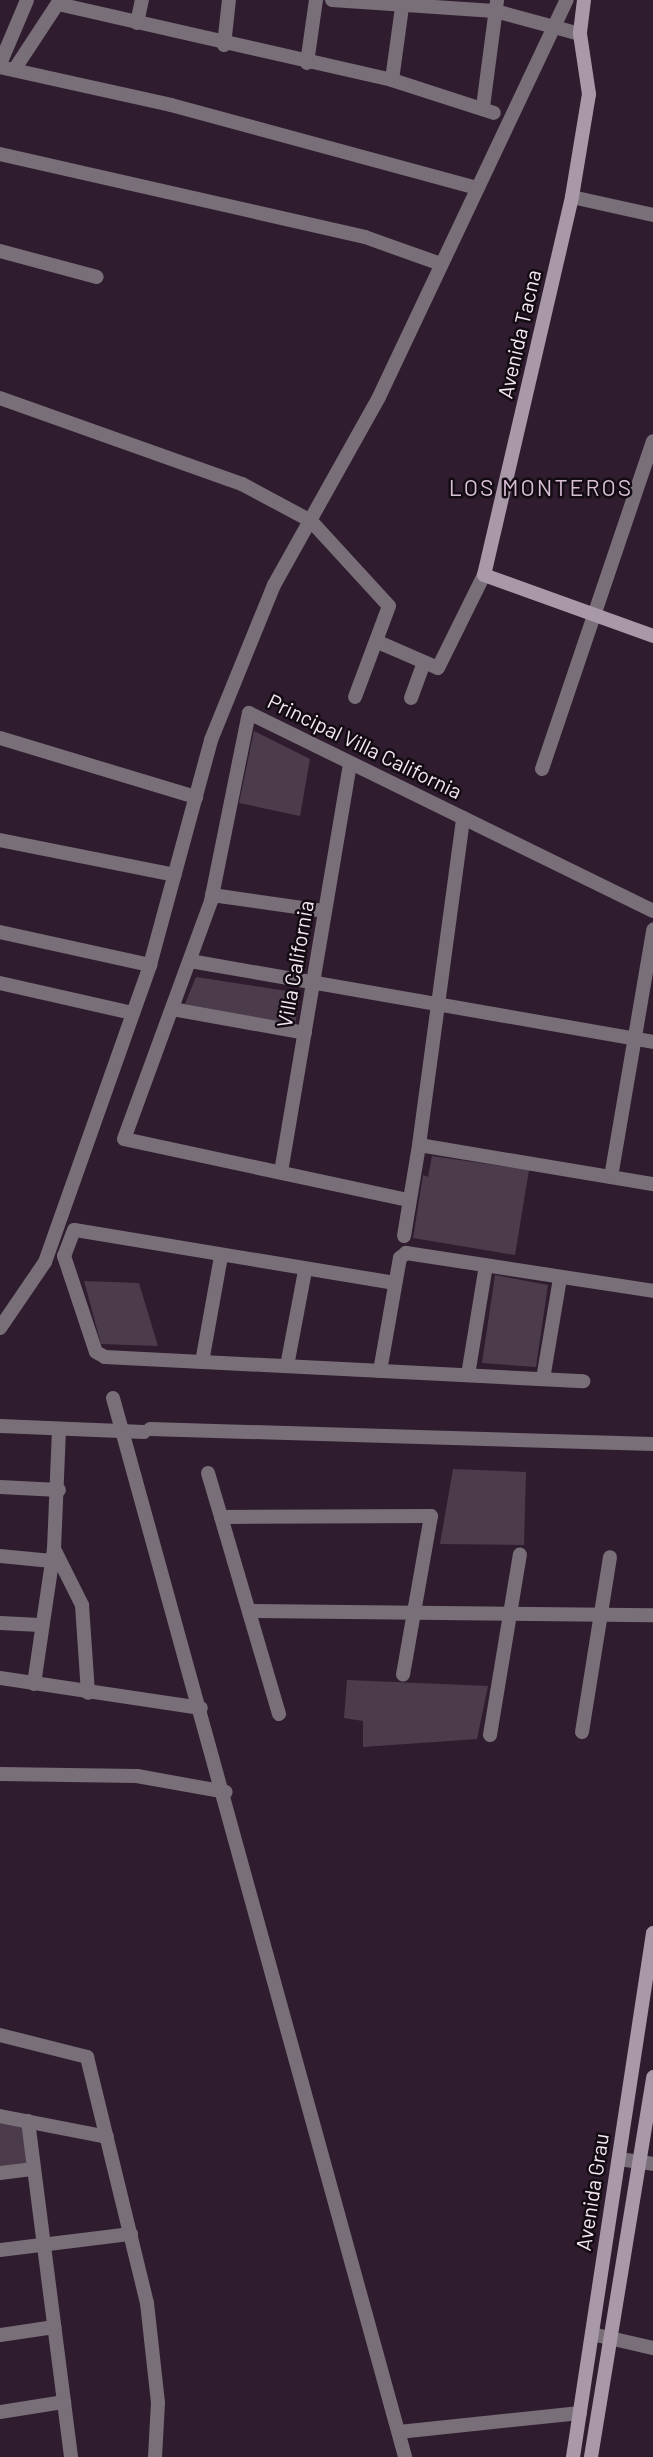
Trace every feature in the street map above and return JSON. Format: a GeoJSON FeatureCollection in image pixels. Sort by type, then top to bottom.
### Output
{"type":"FeatureCollection","features":[{"type":"Feature","properties":{"kind":"street"},"geometry":{"type":"LineString","coordinates":[[5,67],[27,0]]}},
{"type":"Feature","properties":{"kind":"street"},"geometry":{"type":"LineString","coordinates":[[137,23],[142,0]]}},
{"type":"Feature","properties":{"kind":"street"},"geometry":{"type":"LineString","coordinates":[[224,45],[229,0]]}},
{"type":"Feature","properties":{"kind":"street"},"geometry":{"type":"LineString","coordinates":[[307,64],[316,0]]}},
{"type":"Feature","properties":{"kind":"street"},"geometry":{"type":"LineString","coordinates":[[332,0],[496,5],[580,34]]}},
{"type":"Feature","properties":{"kind":"street"},"geometry":{"type":"LineString","coordinates":[[0,1328],[46,1262],[150,965],[211,740],[274,585],[379,397],[553,24],[567,0]]}},
{"type":"Feature","properties":{"kind":"street","name":"Avenida Tacna"},"geometry":{"type":"LineString","coordinates":[[411,698],[484,575],[572,197],[589,94],[580,34],[584,0]]}},
{"type":"Feature","properties":{"kind":"street"},"geometry":{"type":"LineString","coordinates":[[5,67],[59,2],[224,45],[392,80],[488,110],[496,5]]}},
{"type":"Feature","properties":{"kind":"street"},"geometry":{"type":"LineString","coordinates":[[392,80],[403,2]]}},
{"type":"Feature","properties":{"kind":"street"},"geometry":{"type":"LineString","coordinates":[[5,67],[171,105],[477,188]]}},
{"type":"Feature","properties":{"kind":"street"},"geometry":{"type":"LineString","coordinates":[[0,154],[365,237],[441,264]]}},
{"type":"Feature","properties":{"kind":"street"},"geometry":{"type":"LineString","coordinates":[[572,197],[653,215]]}},
{"type":"Feature","properties":{"kind":"street"},"geometry":{"type":"LineString","coordinates":[[0,251],[97,277]]}},
{"type":"Feature","properties":{"kind":"street"},"geometry":{"type":"LineString","coordinates":[[0,398],[242,484],[311,521],[389,606],[378,642],[355,697]]}},
{"type":"Feature","properties":{"kind":"street"},"geometry":{"type":"LineString","coordinates":[[542,769],[653,441]]}},
{"type":"Feature","properties":{"kind":"street"},"geometry":{"type":"LineString","coordinates":[[484,575],[653,636]]}},
{"type":"Feature","properties":{"kind":"street"},"geometry":{"type":"LineString","coordinates":[[378,642],[431,665]]}},
{"type":"Feature","properties":{"kind":"street","name":"Principal Villa California"},"geometry":{"type":"LineString","coordinates":[[281,1172],[124,1139],[212,895],[249,713],[653,911]]}},
{"type":"Feature","properties":{"kind":"street"},"geometry":{"type":"LineString","coordinates":[[0,737],[196,796]]}},
{"type":"Feature","properties":{"kind":"street","name":"Villa California"},"geometry":{"type":"LineString","coordinates":[[281,1172],[350,763]]}},
{"type":"Feature","properties":{"kind":"street"},"geometry":{"type":"LineString","coordinates":[[404,1236],[463,818]]}},
{"type":"Feature","properties":{"kind":"street"},"geometry":{"type":"LineString","coordinates":[[0,840],[175,875]]}},
{"type":"Feature","properties":{"kind":"street"},"geometry":{"type":"LineString","coordinates":[[212,895],[325,911]]}},
{"type":"Feature","properties":{"kind":"street"},"geometry":{"type":"LineString","coordinates":[[611,1177],[653,930]]}},
{"type":"Feature","properties":{"kind":"street"},"geometry":{"type":"LineString","coordinates":[[0,932],[150,965]]}},
{"type":"Feature","properties":{"kind":"street"},"geometry":{"type":"LineString","coordinates":[[190,961],[653,1042]]}},
{"type":"Feature","properties":{"kind":"street"},"geometry":{"type":"LineString","coordinates":[[0,983],[132,1013]]}},
{"type":"Feature","properties":{"kind":"street"},"geometry":{"type":"LineString","coordinates":[[172,1009],[304,1033]]}},
{"type":"Feature","properties":{"kind":"street"},"geometry":{"type":"LineString","coordinates":[[419,1144],[653,1184]]}},
{"type":"Feature","properties":{"kind":"street"},"geometry":{"type":"LineString","coordinates":[[281,1172],[408,1200]]}},
{"type":"Feature","properties":{"kind":"street"},"geometry":{"type":"LineString","coordinates":[[395,1283],[305,1271],[74,1230],[64,1256],[100,1356],[583,1381]]}},
{"type":"Feature","properties":{"kind":"street"},"geometry":{"type":"LineString","coordinates":[[380,1371],[400,1258],[413,1252],[653,1291]]}},
{"type":"Feature","properties":{"kind":"street"},"geometry":{"type":"LineString","coordinates":[[202,1362],[220,1256]]}},
{"type":"Feature","properties":{"kind":"street"},"geometry":{"type":"LineString","coordinates":[[468,1375],[486,1265]]}},
{"type":"Feature","properties":{"kind":"street"},"geometry":{"type":"LineString","coordinates":[[287,1367],[305,1271]]}},
{"type":"Feature","properties":{"kind":"street"},"geometry":{"type":"LineString","coordinates":[[543,1379],[560,1278]]}},
{"type":"Feature","properties":{"kind":"street"},"geometry":{"type":"LineString","coordinates":[[113,1398],[226,1792],[405,2457]]}},
{"type":"Feature","properties":{"kind":"street"},"geometry":{"type":"LineString","coordinates":[[0,1426],[123,1433],[147,1431],[653,1444]]}},
{"type":"Feature","properties":{"kind":"street"},"geometry":{"type":"LineString","coordinates":[[34,1684],[40,1625],[53,1555],[59,1490],[59,1430]]}},
{"type":"Feature","properties":{"kind":"street"},"geometry":{"type":"LineString","coordinates":[[208,1474],[279,1714]]}},
{"type":"Feature","properties":{"kind":"street"},"geometry":{"type":"LineString","coordinates":[[0,1487],[59,1490]]}},
{"type":"Feature","properties":{"kind":"street"},"geometry":{"type":"LineString","coordinates":[[221,1517],[432,1516],[412,1611],[403,1675]]}},
{"type":"Feature","properties":{"kind":"street"},"geometry":{"type":"LineString","coordinates":[[490,1735],[520,1554]]}},
{"type":"Feature","properties":{"kind":"street"},"geometry":{"type":"LineString","coordinates":[[0,1556],[53,1555]]}},
{"type":"Feature","properties":{"kind":"street"},"geometry":{"type":"LineString","coordinates":[[53,1555],[82,1605],[88,1693]]}},
{"type":"Feature","properties":{"kind":"street"},"geometry":{"type":"LineString","coordinates":[[582,1732],[610,1558]]}},
{"type":"Feature","properties":{"kind":"street"},"geometry":{"type":"LineString","coordinates":[[249,1611],[653,1615]]}},
{"type":"Feature","properties":{"kind":"street"},"geometry":{"type":"LineString","coordinates":[[0,1623],[40,1625]]}},
{"type":"Feature","properties":{"kind":"street"},"geometry":{"type":"LineString","coordinates":[[0,1678],[201,1708]]}},
{"type":"Feature","properties":{"kind":"street"},"geometry":{"type":"LineString","coordinates":[[0,1774],[137,1776],[226,1792]]}},
{"type":"Feature","properties":{"kind":"street","name":"Avenida Grau"},"geometry":{"type":"LineString","coordinates":[[573,2457],[653,1933]]}},
{"type":"Feature","properties":{"kind":"street"},"geometry":{"type":"LineString","coordinates":[[0,2035],[87,2057],[131,2234],[157,2387],[155,2457]]}},
{"type":"Feature","properties":{"kind":"street","name":"Avenida Grau"},"geometry":{"type":"LineString","coordinates":[[591,2457],[611,2336],[646,2163],[653,2077]]}},
{"type":"Feature","properties":{"kind":"street"},"geometry":{"type":"LineString","coordinates":[[0,2116],[107,2137]]}},
{"type":"Feature","properties":{"kind":"street"},"geometry":{"type":"LineString","coordinates":[[28,2122],[71,2457]]}},
{"type":"Feature","properties":{"kind":"street"},"geometry":{"type":"LineString","coordinates":[[619,2159],[646,2163]]}},
{"type":"Feature","properties":{"kind":"street"},"geometry":{"type":"LineString","coordinates":[[0,2173],[34,2169]]}},
{"type":"Feature","properties":{"kind":"street"},"geometry":{"type":"LineString","coordinates":[[0,2250],[131,2234]]}},
{"type":"Feature","properties":{"kind":"street"},"geometry":{"type":"LineString","coordinates":[[0,2335],[54,2327]]}},
{"type":"Feature","properties":{"kind":"street"},"geometry":{"type":"LineString","coordinates":[[592,2334],[611,2336],[653,2348]]}},
{"type":"Feature","properties":{"kind":"street"},"geometry":{"type":"LineString","coordinates":[[0,2412],[64,2402]]}},
{"type":"Feature","properties":{"kind":"street"},"geometry":{"type":"LineString","coordinates":[[399,2432],[580,2413]]}},
{"type":"Feature","properties":{"kind":"shaded area"},"geometry":{"type":"Polygon","coordinates":[[[254,731],[310,759],[300,816],[239,803],[254,731]]]}},
{"type":"Feature","properties":{"kind":"shaded area"},"geometry":{"type":"Polygon","coordinates":[[[196,977],[300,993],[295,1025],[185,1004],[196,977]]]}},
{"type":"Feature","properties":{"kind":"shaded area"},"geometry":{"type":"Polygon","coordinates":[[[432,1156],[529,1170],[515,1255],[413,1238],[423,1175],[428,1177],[432,1156]]]}},
{"type":"Feature","properties":{"kind":"shaded area"},"geometry":{"type":"Polygon","coordinates":[[[495,1275],[548,1285],[536,1367],[482,1363],[495,1275]]]}},
{"type":"Feature","properties":{"kind":"shaded area"},"geometry":{"type":"Polygon","coordinates":[[[84,1281],[139,1283],[158,1346],[101,1344],[84,1281]]]}},
{"type":"Feature","properties":{"kind":"shaded area"},"geometry":{"type":"Polygon","coordinates":[[[453,1469],[526,1472],[524,1545],[440,1544],[453,1469]]]}},
{"type":"Feature","properties":{"kind":"shaded area"},"geometry":{"type":"Polygon","coordinates":[[[347,1680],[488,1686],[477,1739],[363,1747],[363,1721],[344,1718],[347,1680]]]}},
{"type":"Feature","properties":{"kind":"shaded area"},"geometry":{"type":"Polygon","coordinates":[[[0,2121],[24,2125],[29,2163],[0,2167],[0,2121]]]}},
{"type":"Feature","properties":{"kind":"district","name":"LOS MONTEROS"},"geometry":{"type":"Point","coordinates":[541,487]}}]}
